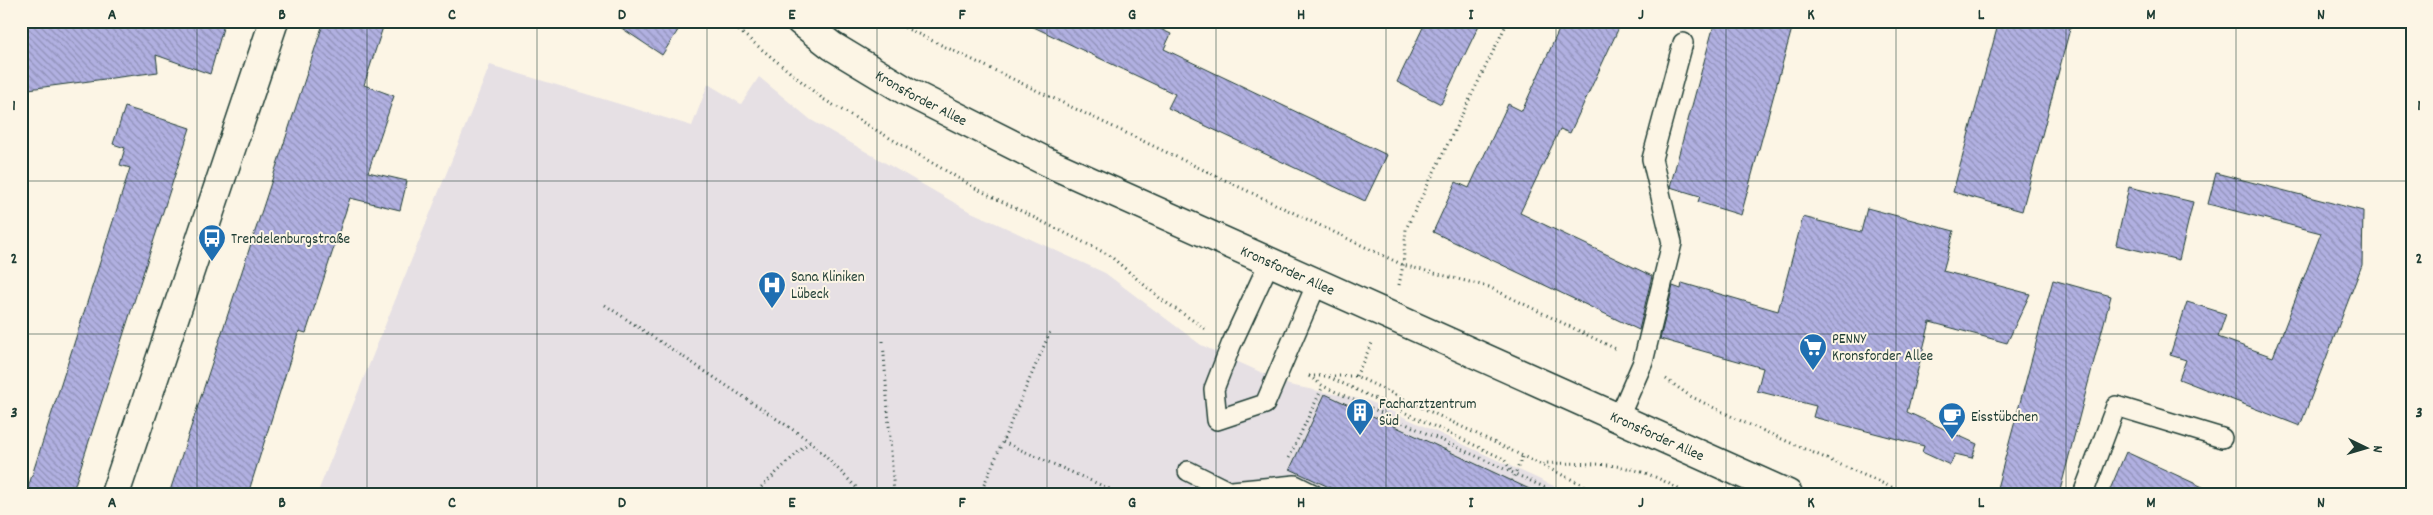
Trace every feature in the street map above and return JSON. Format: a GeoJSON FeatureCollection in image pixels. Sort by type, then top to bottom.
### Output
{"type":"FeatureCollection","features":[{"type":"Feature","properties":{"kind":"main road"},"geometry":{"type":"LineString","coordinates":[[115,494],[274,21]]}},
{"type":"Feature","properties":{"kind":"main road","name":"Kronsforder Allee"},"geometry":{"type":"LineString","coordinates":[[800,21],[840,51],[908,92],[966,123],[1131,202],[1619,418],[1751,486],[1788,494]]}},
{"type":"Feature","properties":{"kind":"lane"},"geometry":{"type":"LineString","coordinates":[[1619,418],[1643,362],[1672,244],[1652,159],[1683,43]]}},
{"type":"Feature","properties":{"kind":"lane"},"geometry":{"type":"LineString","coordinates":[[1270,263],[1231,345],[1214,389],[1217,420],[1264,404],[1317,283]]}},
{"type":"Feature","properties":{"kind":"lane"},"geometry":{"type":"LineString","coordinates":[[2082,494],[2116,406],[2222,438]]}},
{"type":"Feature","properties":{"kind":"lane"},"geometry":{"type":"LineString","coordinates":[[1188,471],[1233,492],[1295,485],[1313,494]]}},
{"type":"Feature","properties":{"kind":"path"},"geometry":{"type":"LineString","coordinates":[[727,21],[823,99],[977,189],[1109,255],[1162,300],[1231,345]]}},
{"type":"Feature","properties":{"kind":"path"},"geometry":{"type":"LineString","coordinates":[[890,21],[1403,265],[1489,287],[1643,362],[1690,396],[1907,494]]}},
{"type":"Feature","properties":{"kind":"path"},"geometry":{"type":"LineString","coordinates":[[1403,265],[1406,228],[1508,21]]}},
{"type":"Feature","properties":{"kind":"path"},"geometry":{"type":"LineString","coordinates":[[605,305],[810,442],[863,494]]}},
{"type":"Feature","properties":{"kind":"path"},"geometry":{"type":"LineString","coordinates":[[980,494],[1050,332]]}},
{"type":"Feature","properties":{"kind":"path"},"geometry":{"type":"LineString","coordinates":[[883,341],[883,363],[894,494]]}},
{"type":"Feature","properties":{"kind":"path"},"geometry":{"type":"LineString","coordinates":[[1280,368],[1309,376],[1356,376],[1602,494]]}},
{"type":"Feature","properties":{"kind":"path"},"geometry":{"type":"LineString","coordinates":[[1309,376],[1323,386],[1558,494]]}},
{"type":"Feature","properties":{"kind":"path"},"geometry":{"type":"LineString","coordinates":[[1327,376],[1504,459],[1514,473]]}},
{"type":"Feature","properties":{"kind":"path"},"geometry":{"type":"LineString","coordinates":[[1288,461],[1309,422],[1323,386]]}},
{"type":"Feature","properties":{"kind":"path"},"geometry":{"type":"LineString","coordinates":[[1366,413],[1368,406]]}},
{"type":"Feature","properties":{"kind":"path"},"geometry":{"type":"LineString","coordinates":[[754,494],[810,442]]}},
{"type":"Feature","properties":{"kind":"path"},"geometry":{"type":"LineString","coordinates":[[1003,442],[1121,494]]}},
{"type":"Feature","properties":{"kind":"path"},"geometry":{"type":"LineString","coordinates":[[1446,450],[1450,444]]}},
{"type":"Feature","properties":{"kind":"path"},"geometry":{"type":"LineString","coordinates":[[1512,481],[1523,455]]}},
{"type":"Feature","properties":{"kind":"path"},"geometry":{"type":"LineString","coordinates":[[1539,463],[1614,464],[1661,478],[1686,494]]}},
{"type":"Feature","properties":{"kind":"shaded area","name":"Sana Kliniken Lübeck"},"geometry":{"type":"Polygon","coordinates":[[[490,65],[692,126],[708,84],[741,104],[759,77],[811,120],[967,210],[1105,273],[1201,345],[1289,385],[1369,401],[1571,494],[317,494],[490,65]]]}},
{"type":"Feature","properties":{"kind":"building"},"geometry":{"type":"Polygon","coordinates":[[[21,21],[225,21],[210,74],[156,55],[158,72],[21,90],[21,21]]]}},
{"type":"Feature","properties":{"kind":"building"},"geometry":{"type":"Polygon","coordinates":[[[324,21],[385,21],[364,85],[394,96],[368,172],[407,181],[400,210],[350,198],[306,333],[299,331],[248,494],[169,494],[324,21]]]}},
{"type":"Feature","properties":{"kind":"building"},"geometry":{"type":"Polygon","coordinates":[[[611,21],[684,21],[662,55],[611,21]]]}},
{"type":"Feature","properties":{"kind":"building"},"geometry":{"type":"Polygon","coordinates":[[[1021,21],[1143,21],[1171,34],[1164,49],[1387,155],[1365,201],[1168,108],[1175,94],[1021,21]]]}},
{"type":"Feature","properties":{"kind":"building"},"geometry":{"type":"Polygon","coordinates":[[[1426,21],[1481,21],[1441,104],[1397,82],[1426,21]]]}},
{"type":"Feature","properties":{"kind":"building"},"geometry":{"type":"Polygon","coordinates":[[[1563,21],[1622,21],[1570,133],[1560,129],[1520,213],[1652,276],[1639,330],[1433,232],[1456,182],[1469,188],[1508,104],[1522,111],[1563,21]]]}},
{"type":"Feature","properties":{"kind":"building"},"geometry":{"type":"Polygon","coordinates":[[[1715,21],[1794,21],[1741,215],[1698,202],[1700,196],[1670,187],[1715,21]]]}},
{"type":"Feature","properties":{"kind":"building"},"geometry":{"type":"Polygon","coordinates":[[[1999,21],[2072,21],[2022,211],[1953,192],[1999,21]]]}},
{"type":"Feature","properties":{"kind":"building"},"geometry":{"type":"Polygon","coordinates":[[[125,107],[190,128],[72,494],[26,494],[130,168],[120,165],[125,148],[113,144],[125,107]]]}},
{"type":"Feature","properties":{"kind":"building"},"geometry":{"type":"Polygon","coordinates":[[[2216,173],[2363,211],[2362,265],[2300,426],[2179,379],[2186,360],[2170,355],[2187,302],[2226,314],[2218,337],[2273,357],[2321,233],[2208,204],[2216,173]]]}},
{"type":"Feature","properties":{"kind":"building"},"geometry":{"type":"Polygon","coordinates":[[[2129,187],[2193,202],[2179,260],[2116,245],[2129,187]]]}},
{"type":"Feature","properties":{"kind":"building"},"geometry":{"type":"Polygon","coordinates":[[[1867,208],[1954,231],[1943,271],[2030,294],[2007,343],[1930,322],[1907,412],[1977,444],[1972,458],[1955,454],[1950,465],[1922,452],[1924,446],[1813,417],[1816,406],[1757,391],[1763,368],[1660,339],[1673,286],[1681,289],[1682,283],[1778,311],[1803,217],[1861,232],[1867,208]]]}},
{"type":"Feature","properties":{"kind":"building"},"geometry":{"type":"Polygon","coordinates":[[[2053,280],[2111,296],[2059,494],[2018,494],[1997,488],[2053,280]]]}},
{"type":"Feature","properties":{"kind":"building","name":"Facharztzentrum Süd"},"geometry":{"type":"Polygon","coordinates":[[[1325,394],[1540,494],[1344,494],[1290,469],[1325,394]]]}},
{"type":"Feature","properties":{"kind":"building"},"geometry":{"type":"Polygon","coordinates":[[[2126,452],[2218,494],[2108,494],[2126,452]]]}},
{"type":"Feature","properties":{"kind":"place","name":"Trendelenburgstraße"},"geometry":{"type":"Point","coordinates":[212,262]}},
{"type":"Feature","properties":{"kind":"place","name":"Sana Kliniken Lübeck"},"geometry":{"type":"Point","coordinates":[772,309]}},
{"type":"Feature","properties":{"kind":"place","name":"PENNY Kronsforder Allee"},"geometry":{"type":"Point","coordinates":[1813,371]}},
{"type":"Feature","properties":{"kind":"place","name":"Facharztzentrum Süd"},"geometry":{"type":"Point","coordinates":[1360,436]}},
{"type":"Feature","properties":{"kind":"place","name":"Eisstübchen"},"geometry":{"type":"Point","coordinates":[1952,440]}}]}
